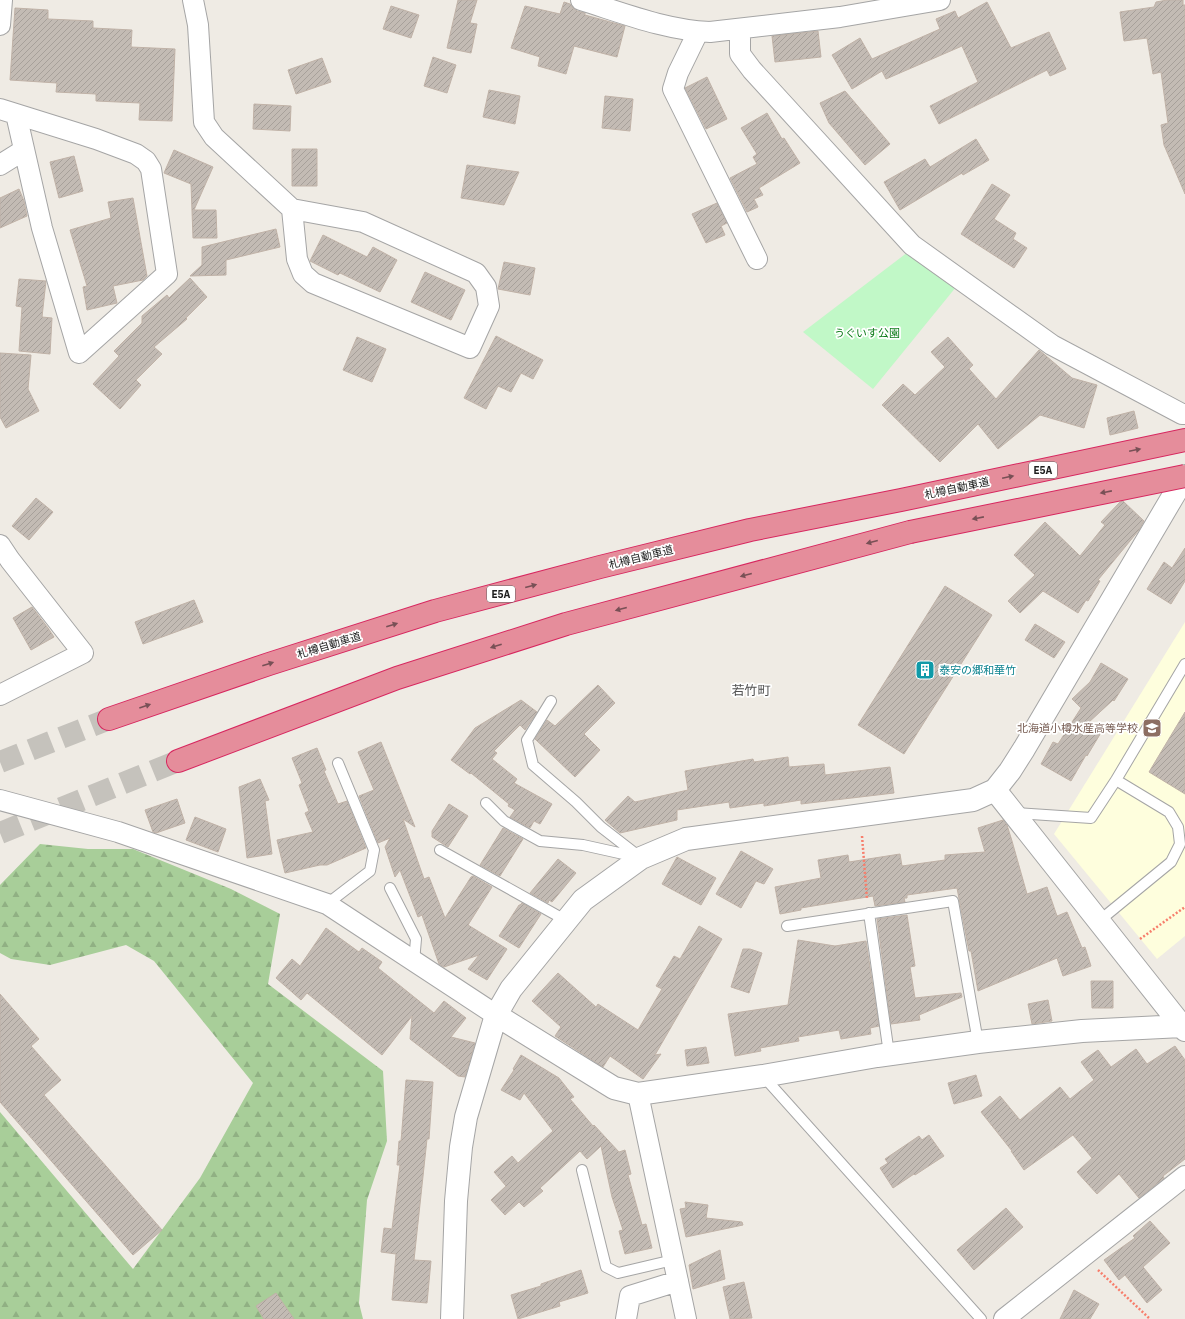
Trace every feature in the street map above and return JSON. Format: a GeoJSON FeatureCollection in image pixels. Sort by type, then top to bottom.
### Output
{"type":"FeatureCollection","features":[{"type":"Feature","properties":{"kind":"highway","name":"札樽自動車道"},"geometry":{"type":"LineString","coordinates":[[108,719],[269,664],[436,612],[600,567],[750,530],[901,500],[1185,440]]}},
{"type":"Feature","properties":{"kind":"highway"},"geometry":{"type":"LineString","coordinates":[[178,761],[397,678],[566,624],[910,532],[1185,476]]}},
{"type":"Feature","properties":{"kind":"street"},"geometry":{"type":"LineString","coordinates":[[0,25],[2,0]]}},
{"type":"Feature","properties":{"kind":"street"},"geometry":{"type":"LineString","coordinates":[[193,0],[198,25],[204,122],[214,137],[292,209],[363,222],[476,273],[486,287],[489,306],[470,348],[312,284],[303,274],[297,259],[292,209]]}},
{"type":"Feature","properties":{"kind":"street"},"geometry":{"type":"LineString","coordinates":[[581,0],[649,22],[698,32],[740,30],[840,17],[940,0]]}},
{"type":"Feature","properties":{"kind":"street"},"geometry":{"type":"LineString","coordinates":[[740,30],[740,54],[752,70],[912,245],[1052,346],[1182,414],[1185,414]]}},
{"type":"Feature","properties":{"kind":"street"},"geometry":{"type":"LineString","coordinates":[[698,32],[678,73],[673,89],[757,259]]}},
{"type":"Feature","properties":{"kind":"street"},"geometry":{"type":"LineString","coordinates":[[8,111],[96,139],[136,154],[146,161],[151,169],[167,274],[79,353],[42,228],[24,150],[8,111]]}},
{"type":"Feature","properties":{"kind":"street"},"geometry":{"type":"LineString","coordinates":[[0,165],[24,150]]}},
{"type":"Feature","properties":{"kind":"street"},"geometry":{"type":"LineString","coordinates":[[452,1319],[456,1201],[461,1147],[470,1104],[496,1015],[511,989],[583,900],[641,858],[686,839],[973,800],[995,790],[1010,771],[1024,749],[1185,476]]}},
{"type":"Feature","properties":{"kind":"street"},"geometry":{"type":"LineString","coordinates":[[0,545],[82,653],[0,695]]}},
{"type":"Feature","properties":{"kind":"street"},"geometry":{"type":"LineString","coordinates":[[995,790],[1183,1028]]}},
{"type":"Feature","properties":{"kind":"street"},"geometry":{"type":"LineString","coordinates":[[0,800],[118,832],[327,904],[496,1015],[614,1088],[638,1094],[762,1076],[889,1054],[978,1042],[1082,1031],[1183,1028]]}},
{"type":"Feature","properties":{"kind":"street"},"geometry":{"type":"LineString","coordinates":[[638,1094],[686,1319]]}},
{"type":"Feature","properties":{"kind":"street"},"geometry":{"type":"LineString","coordinates":[[1004,1319],[1185,1176]]}},
{"type":"Feature","properties":{"kind":"street"},"geometry":{"type":"LineString","coordinates":[[626,1319],[630,1296],[678,1281]]}},
{"type":"Feature","properties":{"kind":"lane"},"geometry":{"type":"LineString","coordinates":[[1014,813],[1091,818],[1116,780],[1185,664]]}},
{"type":"Feature","properties":{"kind":"lane"},"geometry":{"type":"LineString","coordinates":[[551,701],[527,740],[533,765],[576,802],[601,827],[641,858]]}},
{"type":"Feature","properties":{"kind":"lane"},"geometry":{"type":"LineString","coordinates":[[327,904],[370,871],[374,850],[338,763]]}},
{"type":"Feature","properties":{"kind":"lane"},"geometry":{"type":"LineString","coordinates":[[1099,921],[1171,862],[1180,844],[1178,827],[1170,812],[1116,780]]}},
{"type":"Feature","properties":{"kind":"lane"},"geometry":{"type":"LineString","coordinates":[[486,803],[504,821],[540,841],[583,845],[641,858]]}},
{"type":"Feature","properties":{"kind":"lane"},"geometry":{"type":"LineString","coordinates":[[440,850],[566,921]]}},
{"type":"Feature","properties":{"kind":"lane"},"geometry":{"type":"LineString","coordinates":[[390,888],[416,939],[414,962]]}},
{"type":"Feature","properties":{"kind":"lane"},"geometry":{"type":"LineString","coordinates":[[787,926],[953,901],[978,1042]]}},
{"type":"Feature","properties":{"kind":"lane"},"geometry":{"type":"LineString","coordinates":[[869,913],[889,1054]]}},
{"type":"Feature","properties":{"kind":"lane"},"geometry":{"type":"LineString","coordinates":[[762,1076],[981,1319]]}},
{"type":"Feature","properties":{"kind":"lane"},"geometry":{"type":"LineString","coordinates":[[582,1170],[606,1267],[618,1273],[673,1260]]}},
{"type":"Feature","properties":{"kind":"path"},"geometry":{"type":"LineString","coordinates":[[860,815],[869,913]]}},
{"type":"Feature","properties":{"kind":"path"},"geometry":{"type":"LineString","coordinates":[[1123,952],[1185,907]]}},
{"type":"Feature","properties":{"kind":"path"},"geometry":{"type":"LineString","coordinates":[[1084,1256],[1150,1319]]}},
{"type":"Feature","properties":{"kind":"shaded area","name":"北海道小樽水産高等学校"},"geometry":{"type":"Polygon","coordinates":[[[1185,622],[1185,936],[1157,959],[1054,834],[1185,622]]]}},
{"type":"Feature","properties":{"kind":"green space","name":"うぐいす公園"},"geometry":{"type":"Polygon","coordinates":[[[908,252],[956,287],[873,389],[803,332],[908,252]]]}},
{"type":"Feature","properties":{"kind":"green space"},"geometry":{"type":"Polygon","coordinates":[[[40,844],[88,849],[133,849],[231,889],[280,914],[268,984],[383,1071],[387,1141],[367,1200],[359,1303],[363,1319],[0,1319],[0,1112],[133,1269],[200,1178],[253,1083],[154,961],[126,945],[50,965],[11,959],[0,953],[0,885],[40,844]]]}},
{"type":"Feature","properties":{"kind":"building"},"geometry":{"type":"Polygon","coordinates":[[[458,0],[477,0],[470,23],[477,24],[471,53],[447,48],[458,0]]]}},
{"type":"Feature","properties":{"kind":"building"},"geometry":{"type":"Polygon","coordinates":[[[1183,0],[1183,5],[1185,5],[1185,194],[1164,145],[1161,125],[1168,123],[1161,72],[1153,74],[1147,38],[1124,41],[1120,12],[1154,7],[1156,2],[1183,0]]]}},
{"type":"Feature","properties":{"kind":"building"},"geometry":{"type":"Polygon","coordinates":[[[564,2],[570,4],[577,11],[585,13],[585,15],[625,26],[617,57],[574,46],[566,74],[538,66],[540,57],[511,48],[525,6],[560,14],[564,2]]]}},
{"type":"Feature","properties":{"kind":"building"},"geometry":{"type":"Polygon","coordinates":[[[987,2],[1011,48],[1049,32],[1066,69],[1050,76],[1047,70],[939,124],[930,106],[978,82],[962,46],[886,79],[882,71],[852,89],[832,55],[860,38],[872,59],[940,29],[936,19],[955,11],[958,18],[987,2]]]}},
{"type":"Feature","properties":{"kind":"building"},"geometry":{"type":"Polygon","coordinates":[[[391,6],[419,15],[411,38],[383,29],[391,6]]]}},
{"type":"Feature","properties":{"kind":"building"},"geometry":{"type":"Polygon","coordinates":[[[15,8],[48,10],[48,19],[93,21],[93,28],[132,30],[131,47],[175,49],[172,121],[139,120],[140,103],[96,101],[96,94],[56,92],[57,83],[10,80],[15,8]]]}},
{"type":"Feature","properties":{"kind":"building"},"geometry":{"type":"Polygon","coordinates":[[[818,31],[821,57],[775,62],[772,36],[818,31]]]}},
{"type":"Feature","properties":{"kind":"building"},"geometry":{"type":"Polygon","coordinates":[[[433,57],[456,65],[447,93],[424,86],[433,57]]]}},
{"type":"Feature","properties":{"kind":"building"},"geometry":{"type":"Polygon","coordinates":[[[322,58],[331,82],[296,94],[288,70],[322,58]]]}},
{"type":"Feature","properties":{"kind":"building"},"geometry":{"type":"Polygon","coordinates":[[[707,77],[727,119],[706,129],[685,88],[707,77]]]}},
{"type":"Feature","properties":{"kind":"building"},"geometry":{"type":"Polygon","coordinates":[[[489,90],[520,96],[515,124],[483,117],[489,90]]]}},
{"type":"Feature","properties":{"kind":"building"},"geometry":{"type":"Polygon","coordinates":[[[845,91],[890,144],[865,165],[829,123],[820,103],[845,91]]]}},
{"type":"Feature","properties":{"kind":"building"},"geometry":{"type":"Polygon","coordinates":[[[605,96],[633,99],[630,131],[602,128],[605,96]]]}},
{"type":"Feature","properties":{"kind":"building"},"geometry":{"type":"Polygon","coordinates":[[[254,104],[291,106],[290,131],[253,129],[254,104]]]}},
{"type":"Feature","properties":{"kind":"building"},"geometry":{"type":"Polygon","coordinates":[[[767,113],[782,139],[784,138],[800,163],[759,188],[763,195],[754,199],[758,207],[747,212],[730,178],[757,164],[753,157],[757,154],[741,128],[767,113]]]}},
{"type":"Feature","properties":{"kind":"building"},"geometry":{"type":"Polygon","coordinates":[[[976,139],[989,160],[963,175],[962,173],[900,210],[884,182],[925,159],[930,167],[976,139]]]}},
{"type":"Feature","properties":{"kind":"building"},"geometry":{"type":"Polygon","coordinates":[[[292,149],[317,149],[317,186],[292,186],[292,149]]]}},
{"type":"Feature","properties":{"kind":"building"},"geometry":{"type":"Polygon","coordinates":[[[174,150],[213,167],[194,210],[216,210],[217,238],[193,238],[191,184],[164,173],[174,150]]]}},
{"type":"Feature","properties":{"kind":"building"},"geometry":{"type":"Polygon","coordinates":[[[74,156],[83,191],[59,198],[50,162],[74,156]]]}},
{"type":"Feature","properties":{"kind":"building"},"geometry":{"type":"Polygon","coordinates":[[[467,165],[519,172],[504,205],[461,198],[467,165]]]}},
{"type":"Feature","properties":{"kind":"building"},"geometry":{"type":"Polygon","coordinates":[[[992,184],[1010,195],[994,219],[1016,233],[1013,239],[1027,248],[1014,268],[961,234],[992,184]]]}},
{"type":"Feature","properties":{"kind":"building"},"geometry":{"type":"Polygon","coordinates":[[[19,189],[24,201],[27,216],[0,228],[0,198],[19,189]]]}},
{"type":"Feature","properties":{"kind":"building"},"geometry":{"type":"Polygon","coordinates":[[[133,198],[147,276],[143,280],[113,286],[117,303],[87,310],[83,287],[87,286],[70,230],[111,218],[108,202],[133,198]]]}},
{"type":"Feature","properties":{"kind":"building"},"geometry":{"type":"Polygon","coordinates":[[[717,203],[727,223],[721,226],[725,235],[706,243],[692,214],[717,203]]]}},
{"type":"Feature","properties":{"kind":"building"},"geometry":{"type":"Polygon","coordinates":[[[276,229],[280,247],[226,260],[226,275],[190,276],[202,265],[202,247],[276,229]]]}},
{"type":"Feature","properties":{"kind":"building"},"geometry":{"type":"Polygon","coordinates":[[[323,235],[367,257],[373,247],[397,260],[380,292],[340,273],[338,275],[310,261],[323,235]]]}},
{"type":"Feature","properties":{"kind":"building"},"geometry":{"type":"Polygon","coordinates":[[[504,262],[535,268],[530,295],[498,289],[504,262]]]}},
{"type":"Feature","properties":{"kind":"building"},"geometry":{"type":"Polygon","coordinates":[[[425,272],[465,290],[451,320],[411,302],[425,272]]]}},
{"type":"Feature","properties":{"kind":"building"},"geometry":{"type":"Polygon","coordinates":[[[190,278],[207,297],[186,318],[187,319],[154,347],[162,354],[136,380],[141,385],[120,409],[93,384],[119,356],[114,351],[142,323],[142,316],[167,295],[169,298],[190,278]]]}},
{"type":"Feature","properties":{"kind":"building"},"geometry":{"type":"Polygon","coordinates":[[[19,279],[46,281],[42,317],[52,318],[50,354],[19,351],[22,307],[16,306],[19,279]]]}},
{"type":"Feature","properties":{"kind":"building"},"geometry":{"type":"Polygon","coordinates":[[[496,336],[543,360],[533,379],[521,373],[511,392],[498,386],[486,409],[464,398],[496,336]]]}},
{"type":"Feature","properties":{"kind":"building"},"geometry":{"type":"Polygon","coordinates":[[[357,337],[386,349],[372,382],[343,370],[357,337]]]}},
{"type":"Feature","properties":{"kind":"building"},"geometry":{"type":"Polygon","coordinates":[[[948,337],[973,365],[969,369],[996,399],[1039,350],[1072,378],[1097,385],[1084,428],[1040,415],[998,449],[978,424],[940,462],[882,405],[903,384],[915,395],[945,367],[931,352],[948,337]]]}},
{"type":"Feature","properties":{"kind":"building"},"geometry":{"type":"Polygon","coordinates":[[[0,353],[31,355],[28,389],[39,411],[6,428],[0,417],[0,353]]]}},
{"type":"Feature","properties":{"kind":"building"},"geometry":{"type":"Polygon","coordinates":[[[1134,411],[1138,428],[1110,435],[1107,418],[1134,411]]]}},
{"type":"Feature","properties":{"kind":"building"},"geometry":{"type":"Polygon","coordinates":[[[36,498],[53,512],[29,540],[12,526],[36,498]]]}},
{"type":"Feature","properties":{"kind":"building"},"geometry":{"type":"Polygon","coordinates":[[[1123,501],[1144,521],[1139,530],[1098,580],[1100,581],[1088,601],[1086,600],[1078,613],[1043,591],[1020,613],[1008,601],[1035,575],[1014,555],[1045,522],[1080,556],[1105,525],[1101,522],[1120,502],[1123,501]]]}},
{"type":"Feature","properties":{"kind":"building"},"geometry":{"type":"Polygon","coordinates":[[[1185,548],[1185,581],[1171,604],[1147,589],[1164,562],[1172,568],[1185,548]]]}},
{"type":"Feature","properties":{"kind":"building","name":"泰安の郷和華竹"},"geometry":{"type":"Polygon","coordinates":[[[945,586],[992,615],[904,754],[858,725],[945,586]]]}},
{"type":"Feature","properties":{"kind":"building"},"geometry":{"type":"Polygon","coordinates":[[[194,600],[203,622],[143,644],[135,622],[194,600]]]}},
{"type":"Feature","properties":{"kind":"building"},"geometry":{"type":"Polygon","coordinates":[[[32,607],[54,637],[31,650],[13,618],[32,607]]]}},
{"type":"Feature","properties":{"kind":"building"},"geometry":{"type":"Polygon","coordinates":[[[1035,624],[1065,642],[1054,658],[1025,640],[1035,624]]]}},
{"type":"Feature","properties":{"kind":"building"},"geometry":{"type":"Polygon","coordinates":[[[1101,663],[1128,679],[1114,701],[1113,700],[1088,723],[1102,731],[1071,781],[1041,764],[1053,742],[1058,744],[1081,708],[1072,699],[1090,682],[1101,663]]]}},
{"type":"Feature","properties":{"kind":"building"},"geometry":{"type":"Polygon","coordinates":[[[598,685],[615,703],[584,734],[600,750],[575,777],[535,739],[547,720],[555,726],[598,685]]]}},
{"type":"Feature","properties":{"kind":"building"},"geometry":{"type":"Polygon","coordinates":[[[521,700],[537,712],[525,730],[520,725],[494,751],[497,753],[492,759],[517,779],[514,783],[552,804],[540,824],[534,821],[530,828],[510,817],[515,810],[508,806],[509,804],[471,773],[470,774],[451,760],[475,728],[521,700]]]}},
{"type":"Feature","properties":{"kind":"building"},"geometry":{"type":"Polygon","coordinates":[[[1185,712],[1185,794],[1149,772],[1185,712]]]}},
{"type":"Feature","properties":{"kind":"building"},"geometry":{"type":"Polygon","coordinates":[[[381,742],[415,827],[403,819],[424,879],[429,877],[445,918],[471,877],[473,876],[492,887],[468,925],[507,949],[487,980],[468,969],[479,955],[444,967],[439,964],[422,915],[418,917],[400,870],[395,877],[385,847],[390,838],[378,843],[359,796],[374,790],[358,752],[381,742]]]}},
{"type":"Feature","properties":{"kind":"building"},"geometry":{"type":"Polygon","coordinates":[[[317,748],[326,770],[324,771],[338,804],[347,801],[366,848],[327,865],[320,865],[285,873],[277,840],[313,832],[305,813],[309,811],[299,785],[302,783],[292,758],[317,748]]]}},
{"type":"Feature","properties":{"kind":"building"},"geometry":{"type":"Polygon","coordinates":[[[788,757],[789,767],[824,764],[825,775],[890,767],[894,793],[801,804],[801,800],[764,806],[764,803],[730,808],[729,802],[677,810],[677,820],[620,833],[605,820],[628,796],[635,802],[688,790],[685,771],[753,759],[754,762],[788,757]]]}},
{"type":"Feature","properties":{"kind":"building"},"geometry":{"type":"Polygon","coordinates":[[[260,779],[269,800],[265,801],[272,854],[247,858],[239,787],[260,779]]]}},
{"type":"Feature","properties":{"kind":"building"},"geometry":{"type":"Polygon","coordinates":[[[177,799],[185,823],[156,833],[153,832],[145,810],[177,799]]]}},
{"type":"Feature","properties":{"kind":"building"},"geometry":{"type":"Polygon","coordinates":[[[449,804],[468,816],[448,847],[432,837],[432,831],[449,804]]]}},
{"type":"Feature","properties":{"kind":"building"},"geometry":{"type":"Polygon","coordinates":[[[195,817],[226,829],[218,852],[186,840],[195,817]]]}},
{"type":"Feature","properties":{"kind":"building"},"geometry":{"type":"Polygon","coordinates":[[[1003,820],[1007,825],[1027,894],[1047,887],[1057,916],[1067,912],[1082,948],[1085,947],[1091,966],[1063,976],[1057,958],[978,991],[957,888],[907,895],[907,898],[904,898],[905,902],[875,906],[873,896],[801,908],[801,910],[780,914],[775,887],[821,878],[818,860],[848,855],[849,862],[900,854],[902,866],[945,860],[945,855],[985,852],[978,828],[1003,820]]]}},
{"type":"Feature","properties":{"kind":"building"},"geometry":{"type":"Polygon","coordinates":[[[503,828],[523,839],[500,876],[480,865],[503,828]]]}},
{"type":"Feature","properties":{"kind":"building"},"geometry":{"type":"Polygon","coordinates":[[[741,851],[773,869],[764,884],[756,881],[741,908],[716,894],[741,851]]]}},
{"type":"Feature","properties":{"kind":"building"},"geometry":{"type":"Polygon","coordinates":[[[677,857],[716,878],[701,905],[662,884],[677,857]]]}},
{"type":"Feature","properties":{"kind":"building"},"geometry":{"type":"Polygon","coordinates":[[[558,859],[576,873],[552,902],[549,900],[548,903],[530,893],[558,859]]]}},
{"type":"Feature","properties":{"kind":"building"},"geometry":{"type":"Polygon","coordinates":[[[522,903],[541,914],[519,948],[499,936],[519,905],[522,903]]]}},
{"type":"Feature","properties":{"kind":"building"},"geometry":{"type":"Polygon","coordinates":[[[907,915],[915,966],[910,967],[915,998],[961,993],[962,997],[919,1015],[920,1020],[891,1024],[877,919],[907,915]]]}},
{"type":"Feature","properties":{"kind":"building"},"geometry":{"type":"Polygon","coordinates":[[[699,926],[722,939],[655,1055],[661,1054],[643,1079],[610,1056],[603,1067],[555,1036],[561,1027],[532,1001],[558,973],[596,1007],[598,1004],[638,1030],[662,989],[656,986],[674,956],[680,959],[699,926]]]}},
{"type":"Feature","properties":{"kind":"building"},"geometry":{"type":"Polygon","coordinates":[[[326,928],[359,952],[362,948],[382,962],[378,968],[434,1013],[444,1001],[466,1018],[451,1037],[475,1043],[465,1077],[458,1076],[410,1039],[412,1016],[382,1055],[307,993],[301,1000],[276,978],[292,959],[300,966],[326,928]]]}},
{"type":"Feature","properties":{"kind":"building"},"geometry":{"type":"Polygon","coordinates":[[[798,940],[835,946],[866,941],[879,1026],[870,1028],[871,1034],[841,1039],[839,1030],[798,1037],[799,1041],[760,1048],[761,1051],[735,1056],[728,1014],[788,1005],[798,940]]]}},
{"type":"Feature","properties":{"kind":"building"},"geometry":{"type":"Polygon","coordinates":[[[743,949],[750,949],[762,953],[749,993],[731,987],[743,949]]]}},
{"type":"Feature","properties":{"kind":"building"},"geometry":{"type":"Polygon","coordinates":[[[1091,981],[1113,981],[1113,1008],[1092,1008],[1091,981]]]}},
{"type":"Feature","properties":{"kind":"building"},"geometry":{"type":"Polygon","coordinates":[[[0,994],[39,1039],[31,1046],[61,1080],[44,1095],[162,1230],[133,1255],[0,1102],[0,994]]]}},
{"type":"Feature","properties":{"kind":"building"},"geometry":{"type":"Polygon","coordinates":[[[1048,1000],[1052,1021],[1032,1024],[1028,1004],[1048,1000]]]}},
{"type":"Feature","properties":{"kind":"building"},"geometry":{"type":"Polygon","coordinates":[[[1175,1046],[1185,1060],[1185,1159],[1163,1176],[1164,1178],[1139,1198],[1119,1174],[1097,1194],[1077,1172],[1092,1158],[1073,1135],[1024,1170],[1012,1151],[981,1112],[1000,1096],[1020,1120],[1060,1087],[1070,1099],[1094,1080],[1081,1062],[1098,1050],[1111,1067],[1136,1049],[1147,1064],[1175,1046]]]}},
{"type":"Feature","properties":{"kind":"building"},"geometry":{"type":"Polygon","coordinates":[[[706,1047],[709,1063],[687,1066],[685,1050],[706,1047]]]}},
{"type":"Feature","properties":{"kind":"building"},"geometry":{"type":"Polygon","coordinates":[[[521,1055],[559,1078],[574,1097],[570,1099],[593,1126],[594,1125],[619,1152],[625,1150],[631,1174],[628,1175],[642,1225],[646,1224],[652,1248],[625,1254],[619,1231],[623,1230],[612,1197],[601,1146],[587,1159],[580,1151],[540,1188],[543,1191],[524,1207],[519,1202],[505,1215],[491,1200],[506,1186],[494,1172],[512,1156],[518,1163],[553,1131],[524,1093],[520,1100],[501,1090],[514,1070],[513,1069],[521,1055]]]}},
{"type":"Feature","properties":{"kind":"building"},"geometry":{"type":"Polygon","coordinates":[[[976,1075],[982,1096],[954,1104],[948,1083],[976,1075]]]}},
{"type":"Feature","properties":{"kind":"building"},"geometry":{"type":"Polygon","coordinates":[[[406,1080],[433,1082],[429,1139],[427,1139],[414,1260],[431,1261],[427,1303],[392,1300],[396,1254],[381,1252],[384,1228],[392,1229],[400,1165],[397,1165],[399,1141],[401,1141],[406,1080]]]}},
{"type":"Feature","properties":{"kind":"building"},"geometry":{"type":"Polygon","coordinates":[[[929,1135],[944,1156],[893,1188],[880,1168],[888,1163],[885,1159],[919,1136],[922,1140],[929,1135]]]}},
{"type":"Feature","properties":{"kind":"building"},"geometry":{"type":"Polygon","coordinates":[[[685,1202],[708,1205],[706,1218],[742,1222],[743,1225],[686,1237],[680,1209],[686,1208],[685,1202]]]}},
{"type":"Feature","properties":{"kind":"building"},"geometry":{"type":"Polygon","coordinates":[[[1006,1208],[1023,1227],[974,1270],[957,1250],[1006,1208]]]}},
{"type":"Feature","properties":{"kind":"building"},"geometry":{"type":"Polygon","coordinates":[[[1150,1221],[1170,1243],[1143,1267],[1162,1290],[1147,1303],[1125,1275],[1119,1280],[1104,1260],[1135,1238],[1133,1236],[1150,1221]]]}},
{"type":"Feature","properties":{"kind":"building"},"geometry":{"type":"Polygon","coordinates":[[[720,1250],[725,1279],[693,1289],[689,1265],[720,1250]]]}},
{"type":"Feature","properties":{"kind":"building"},"geometry":{"type":"Polygon","coordinates":[[[581,1270],[588,1293],[559,1302],[560,1306],[518,1319],[511,1295],[541,1286],[541,1284],[581,1270]]]}},
{"type":"Feature","properties":{"kind":"building"},"geometry":{"type":"Polygon","coordinates":[[[744,1282],[752,1318],[730,1319],[723,1287],[744,1282]]]}},
{"type":"Feature","properties":{"kind":"building"},"geometry":{"type":"Polygon","coordinates":[[[1074,1290],[1099,1304],[1090,1319],[1060,1319],[1074,1290]]]}},
{"type":"Feature","properties":{"kind":"building"},"geometry":{"type":"Polygon","coordinates":[[[276,1293],[294,1319],[264,1319],[256,1306],[276,1293]]]}},
{"type":"Feature","properties":{"kind":"tunnel"},"geometry":{"type":"LineString","coordinates":[[0,762],[109,719]]}},
{"type":"Feature","properties":{"kind":"tunnel"},"geometry":{"type":"LineString","coordinates":[[0,833],[178,761]]}},
{"type":"Feature","properties":{"kind":"place","name":"泰安の郷和華竹"},"geometry":{"type":"Point","coordinates":[925,670]}},
{"type":"Feature","properties":{"kind":"place","name":"北海道小樽水産高等学校"},"geometry":{"type":"Point","coordinates":[1152,728]}},
{"type":"Feature","properties":{"kind":"district","name":"若竹町"},"geometry":{"type":"Point","coordinates":[751,690]}}]}
